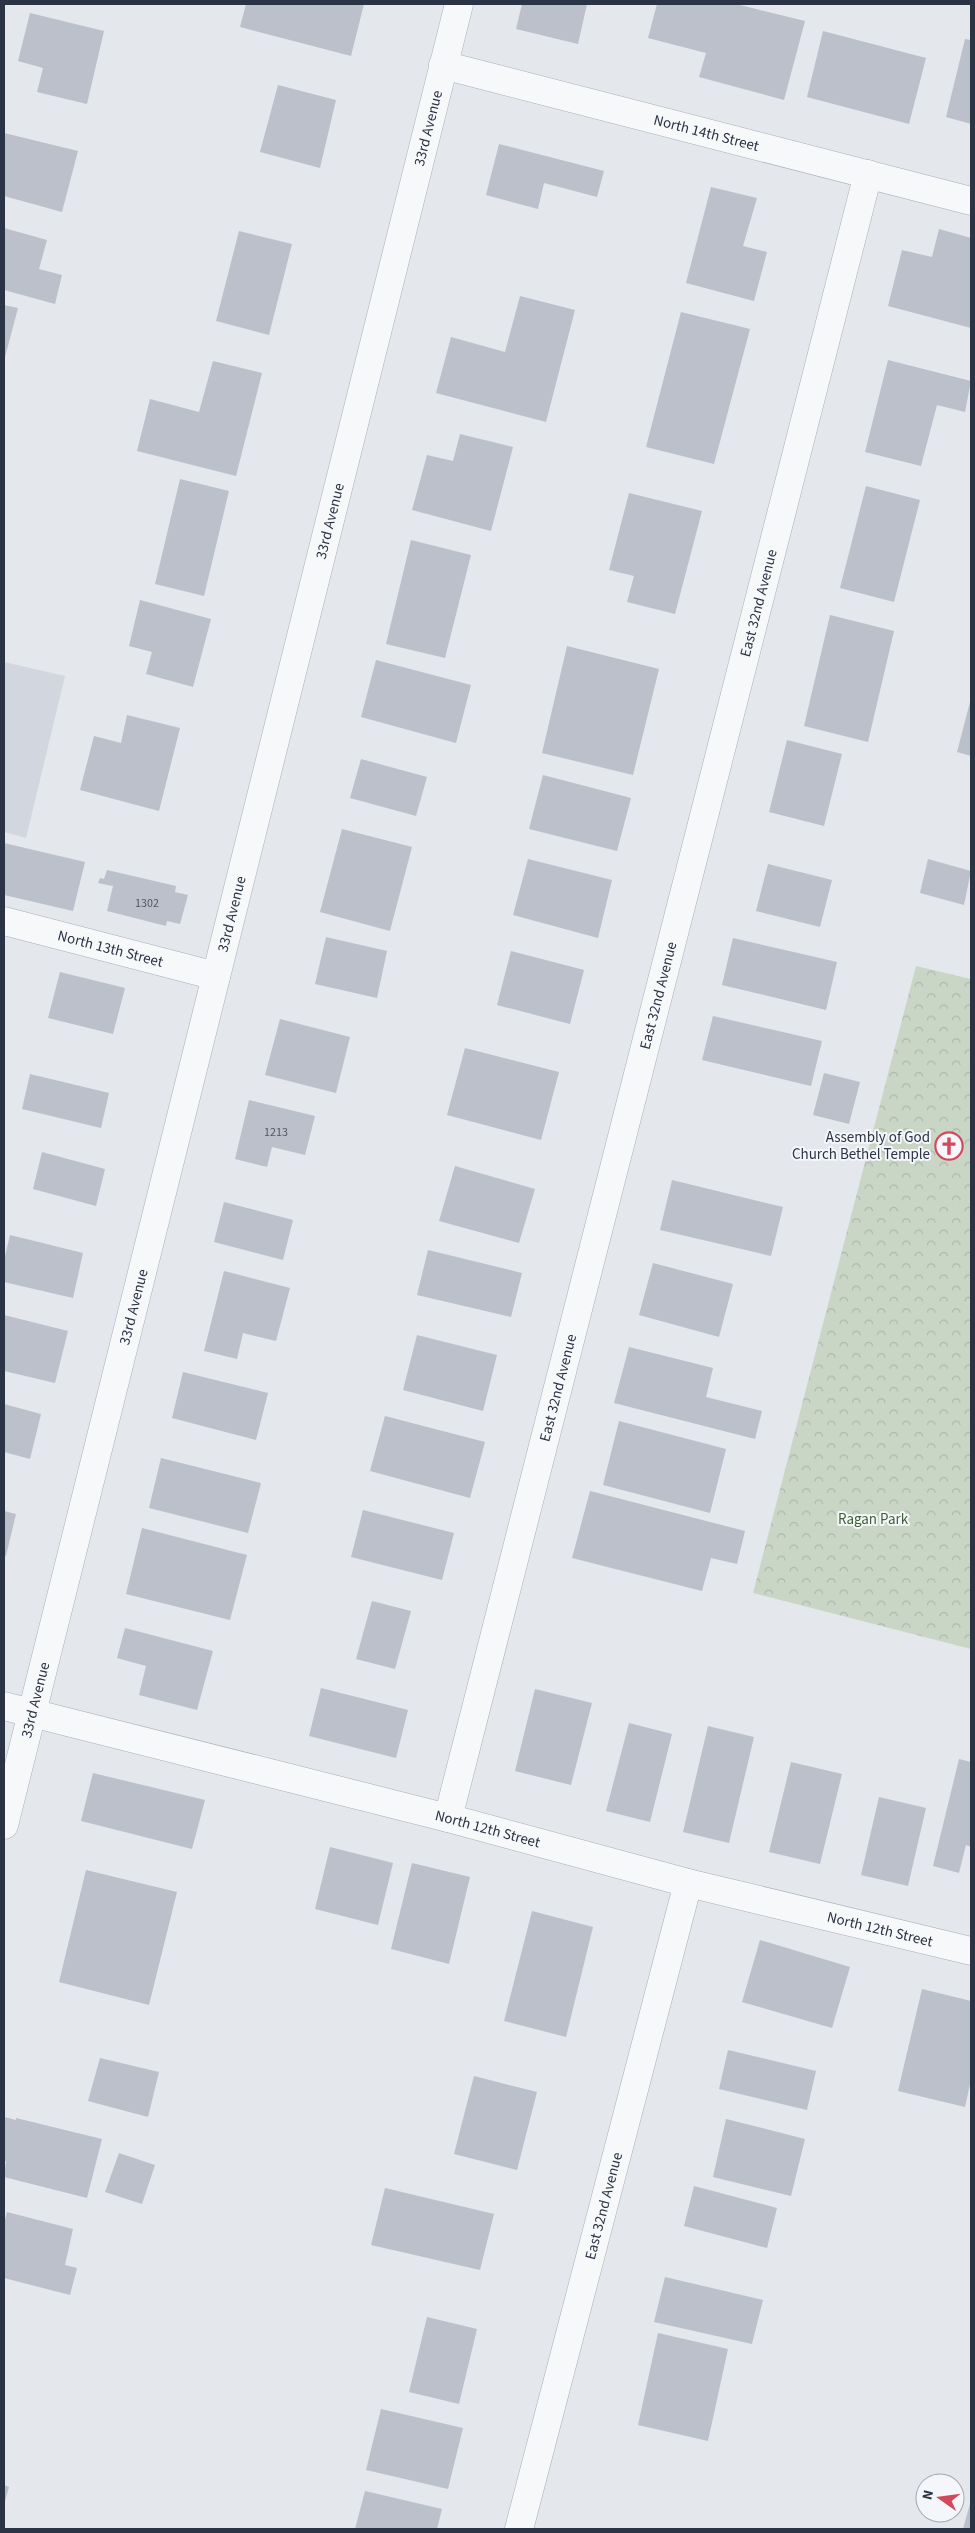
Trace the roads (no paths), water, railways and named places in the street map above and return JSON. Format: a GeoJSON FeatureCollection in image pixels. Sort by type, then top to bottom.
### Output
{"type":"FeatureCollection","features":[{"type":"Feature","properties":{"kind":"street","name":"33rd Avenue"},"geometry":{"type":"LineString","coordinates":[[4,1825],[459,4]]}},
{"type":"Feature","properties":{"kind":"street","name":"North 14th Street"},"geometry":{"type":"LineString","coordinates":[[443,65],[971,201]]}},
{"type":"Feature","properties":{"kind":"street","name":"East 32nd Avenue"},"geometry":{"type":"LineString","coordinates":[[448,1818],[868,174]]}},
{"type":"Feature","properties":{"kind":"street","name":"North 13th Street"},"geometry":{"type":"LineString","coordinates":[[4,921],[216,976]]}},
{"type":"Feature","properties":{"kind":"street","name":"North 12th Street"},"geometry":{"type":"LineString","coordinates":[[4,1706],[448,1818],[688,1883],[971,1951]]}},
{"type":"Feature","properties":{"kind":"street","name":"East 32nd Avenue"},"geometry":{"type":"LineString","coordinates":[[519,2529],[688,1883]]}},
{"type":"Feature","properties":{"kind":"place","name":"Assembly of God Church Bethel Temple"},"geometry":{"type":"Point","coordinates":[949,1146]}},
{"type":"Feature","properties":{"kind":"park label","name":"Ragan Park"},"geometry":{"type":"Point","coordinates":[873,1519]}}]}
